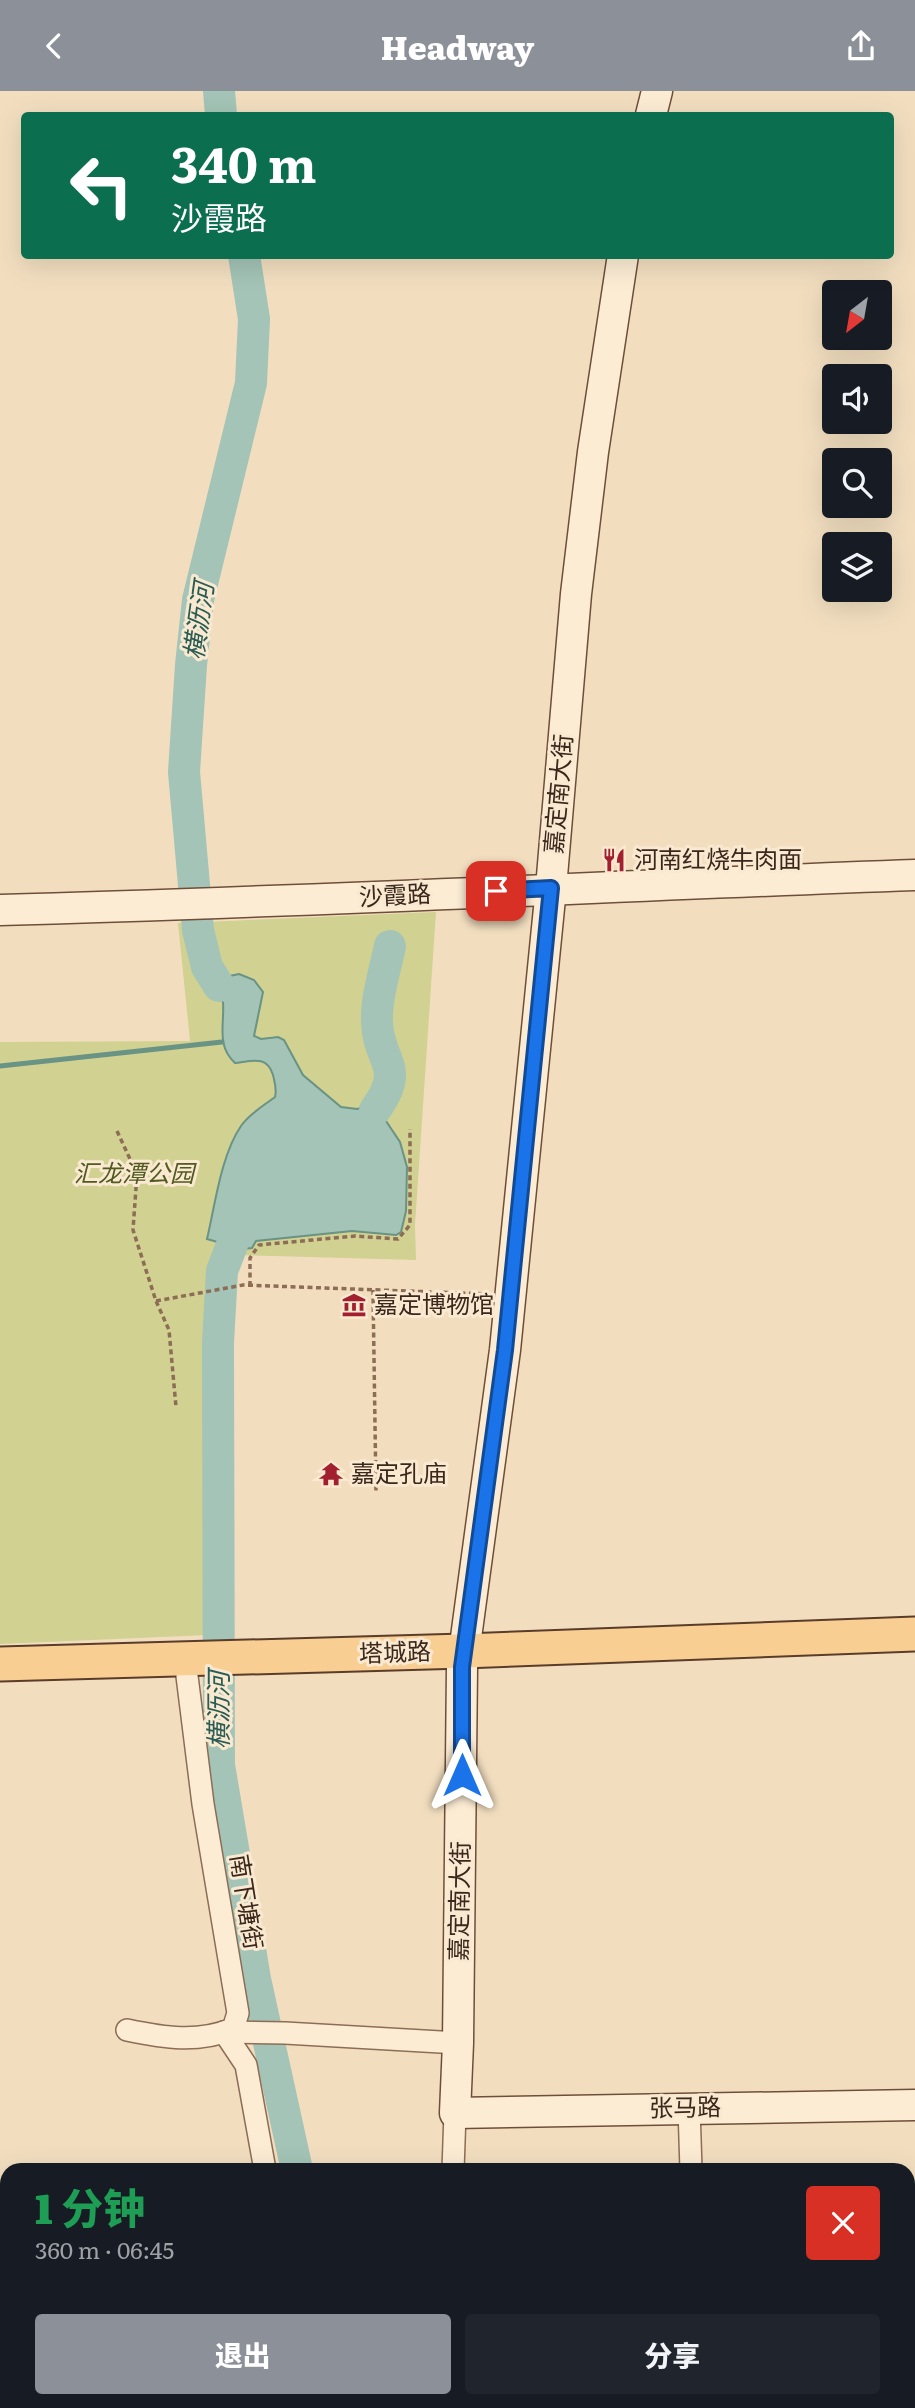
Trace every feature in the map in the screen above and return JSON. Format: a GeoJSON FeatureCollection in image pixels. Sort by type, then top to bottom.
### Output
{"type":"FeatureCollection","features":[{"type":"Feature","properties":{"kind":"main road","name":"塔城路"},"geometry":{"type":"LineString","coordinates":[[463,1659],[915,1634]]}},
{"type":"Feature","properties":{"kind":"main road","name":"塔城路"},"geometry":{"type":"LineString","coordinates":[[0,1682],[236,1666],[463,1659],[915,1656]]}},
{"type":"Feature","properties":{"kind":"main road","name":"塔城路"},"geometry":{"type":"LineString","coordinates":[[0,1664],[196,1670]]}},
{"type":"Feature","properties":{"kind":"street"},"geometry":{"type":"LineString","coordinates":[[652,112],[657,91]]}},
{"type":"Feature","properties":{"kind":"street","name":"嘉定南大街"},"geometry":{"type":"LineString","coordinates":[[453,2163],[458,2043],[463,1659],[511,1295],[576,594],[594,439],[622,259]]}},
{"type":"Feature","properties":{"kind":"street","name":"沙霞路"},"geometry":{"type":"LineString","coordinates":[[0,910],[550,895],[915,875]]}},
{"type":"Feature","properties":{"kind":"street"},"geometry":{"type":"LineString","coordinates":[[0,918],[550,895],[915,890]]}},
{"type":"Feature","properties":{"kind":"street","name":"南下塘街"},"geometry":{"type":"LineString","coordinates":[[196,1670],[203,1804],[238,2013],[233,2029],[224,2032]]}},
{"type":"Feature","properties":{"kind":"street"},"geometry":{"type":"LineString","coordinates":[[127,2030],[166,2038],[215,2036],[224,2032],[285,2033],[458,2043]]}},
{"type":"Feature","properties":{"kind":"street"},"geometry":{"type":"LineString","coordinates":[[224,2032],[246,2065],[264,2163]]}},
{"type":"Feature","properties":{"kind":"street","name":"张马路"},"geometry":{"type":"LineString","coordinates":[[455,2113],[915,2105]]}},
{"type":"Feature","properties":{"kind":"street"},"geometry":{"type":"LineString","coordinates":[[689,2108],[691,2163]]}},
{"type":"Feature","properties":{"kind":"path"},"geometry":{"type":"LineString","coordinates":[[250,1286],[250,1258],[259,1245],[355,1235],[398,1239],[410,1225],[410,1129]]}},
{"type":"Feature","properties":{"kind":"path"},"geometry":{"type":"LineString","coordinates":[[117,1131],[137,1174],[133,1230],[156,1301],[169,1330],[176,1407]]}},
{"type":"Feature","properties":{"kind":"path"},"geometry":{"type":"LineString","coordinates":[[156,1301],[243,1285],[511,1295]]}},
{"type":"Feature","properties":{"kind":"path"},"geometry":{"type":"LineString","coordinates":[[373,1290],[376,1492]]}},
{"type":"Feature","properties":{"kind":"green space","name":"汇龙潭公园"},"geometry":{"type":"Polygon","coordinates":[[[436,912],[415,1225],[416,1260],[240,1255],[230,1319],[231,1634],[0,1644],[0,1042],[190,1041],[178,923],[436,912]]]}},
{"type":"Feature","properties":{"kind":"shaded area"},"geometry":{"type":"Polygon","coordinates":[[[239,974],[254,980],[263,992],[254,1036],[261,1039],[278,1037],[284,1040],[303,1075],[341,1107],[357,1109],[369,1106],[380,1112],[400,1142],[407,1167],[406,1211],[401,1232],[396,1235],[352,1231],[256,1241],[252,1248],[242,1249],[207,1239],[228,1151],[234,1138],[248,1118],[276,1094],[273,1075],[267,1064],[258,1061],[235,1063],[224,1045],[223,1006],[219,986],[225,977],[239,974]]]}},
{"type":"Feature","properties":{"kind":"waterway","name":"横沥河"},"geometry":{"type":"LineString","coordinates":[[219,91],[221,112]]}},
{"type":"Feature","properties":{"kind":"waterway","name":"横沥河"},"geometry":{"type":"LineString","coordinates":[[219,986],[207,967],[198,930],[184,772],[198,600],[251,383],[254,319],[245,259]]}},
{"type":"Feature","properties":{"kind":"waterway"},"geometry":{"type":"LineString","coordinates":[[375,1110],[384,1095],[390,1074],[377,1022],[379,994],[390,946]]}},
{"type":"Feature","properties":{"kind":"waterway"},"geometry":{"type":"LineString","coordinates":[[0,1066],[222,1042]]}},
{"type":"Feature","properties":{"kind":"waterway","name":"横沥河"},"geometry":{"type":"LineString","coordinates":[[232,1245],[222,1271],[218,1343],[219,1765],[255,1979],[295,2163]]}},
{"type":"Feature","properties":{"kind":"place","name":"河南红烧牛肉面"},"geometry":{"type":"Point","coordinates":[614,860]}},
{"type":"Feature","properties":{"kind":"place","name":"嘉定博物馆"},"geometry":{"type":"Point","coordinates":[354,1305]}},
{"type":"Feature","properties":{"kind":"place","name":"嘉定孔庙"},"geometry":{"type":"Point","coordinates":[331,1474]}},
{"type":"Feature","properties":{"kind":"route"},"geometry":{"type":"LineString","coordinates":[[462,1775],[462,1667],[505,1350],[551,888],[496,891]]}}]}
